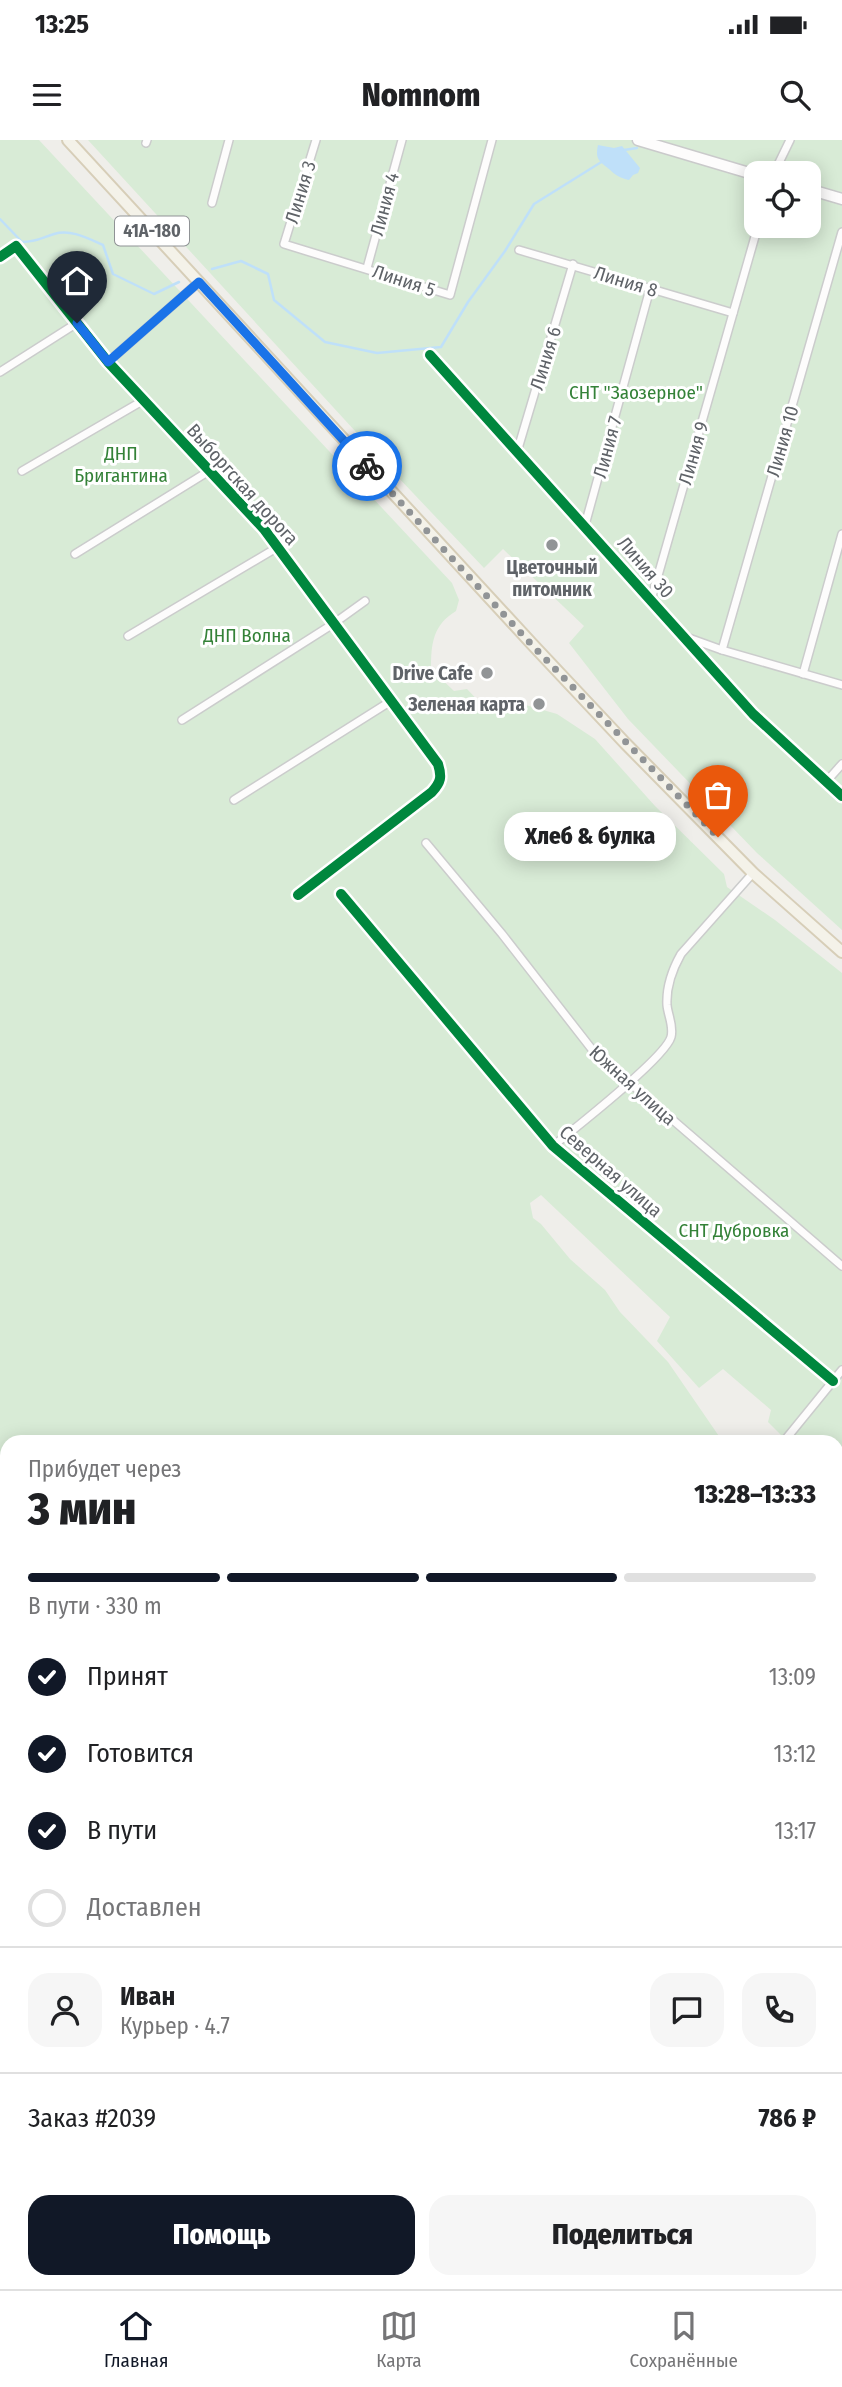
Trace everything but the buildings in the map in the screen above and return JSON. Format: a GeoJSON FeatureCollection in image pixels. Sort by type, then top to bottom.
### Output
{"type":"FeatureCollection","features":[{"type":"Feature","properties":{"kind":"main road","name":"41А-180"},"geometry":{"type":"LineString","coordinates":[[68,140],[625,743],[753,873],[842,951]]}},
{"type":"Feature","properties":{"kind":"street"},"geometry":{"type":"LineString","coordinates":[[212,203],[229,140]]}},
{"type":"Feature","properties":{"kind":"street","name":"Линия 3"},"geometry":{"type":"LineString","coordinates":[[285,244],[316,140]]}},
{"type":"Feature","properties":{"kind":"street","name":"Линия 4"},"geometry":{"type":"LineString","coordinates":[[367,268],[402,140]]}},
{"type":"Feature","properties":{"kind":"street","name":"Линия 5"},"geometry":{"type":"LineString","coordinates":[[285,244],[450,295],[492,140]]}},
{"type":"Feature","properties":{"kind":"street"},"geometry":{"type":"LineString","coordinates":[[638,140],[744,171]]}},
{"type":"Feature","properties":{"kind":"street"},"geometry":{"type":"LineString","coordinates":[[779,161],[789,140]]}},
{"type":"Feature","properties":{"kind":"street"},"geometry":{"type":"LineString","coordinates":[[821,193],[842,200]]}},
{"type":"Feature","properties":{"kind":"street","name":"Линия 10"},"geometry":{"type":"LineString","coordinates":[[722,650],[842,232]]}},
{"type":"Feature","properties":{"kind":"street","name":"Линия 9"},"geometry":{"type":"LineString","coordinates":[[651,600],[755,238]]}},
{"type":"Feature","properties":{"kind":"street","name":"Выборгская дорога"},"geometry":{"type":"LineString","coordinates":[[0,257],[16,246],[108,362],[278,547],[438,764],[440,783],[432,792],[298,895]]}},
{"type":"Feature","properties":{"kind":"street","name":"Линия 8"},"geometry":{"type":"LineString","coordinates":[[519,250],[733,313]]}},
{"type":"Feature","properties":{"kind":"street","name":"Линия 6"},"geometry":{"type":"LineString","coordinates":[[517,453],[573,264]]}},
{"type":"Feature","properties":{"kind":"street"},"geometry":{"type":"LineString","coordinates":[[108,362],[199,282]]}},
{"type":"Feature","properties":{"kind":"street","name":"Линия 7"},"geometry":{"type":"LineString","coordinates":[[585,525],[650,289]]}},
{"type":"Feature","properties":{"kind":"street"},"geometry":{"type":"LineString","coordinates":[[0,372],[77,323]]}},
{"type":"Feature","properties":{"kind":"street","name":"Линия 30"},"geometry":{"type":"LineString","coordinates":[[430,355],[753,714],[842,796]]}},
{"type":"Feature","properties":{"kind":"street"},"geometry":{"type":"LineString","coordinates":[[22,471],[144,400]]}},
{"type":"Feature","properties":{"kind":"street"},"geometry":{"type":"LineString","coordinates":[[75,554],[209,471]]}},
{"type":"Feature","properties":{"kind":"street"},"geometry":{"type":"LineString","coordinates":[[803,674],[842,534]]}},
{"type":"Feature","properties":{"kind":"street"},"geometry":{"type":"LineString","coordinates":[[128,636],[278,547]]}},
{"type":"Feature","properties":{"kind":"street"},"geometry":{"type":"LineString","coordinates":[[182,720],[365,601]]}},
{"type":"Feature","properties":{"kind":"street"},"geometry":{"type":"LineString","coordinates":[[682,636],[842,685]]}},
{"type":"Feature","properties":{"kind":"street"},"geometry":{"type":"LineString","coordinates":[[234,800],[391,701]]}},
{"type":"Feature","properties":{"kind":"street"},"geometry":{"type":"LineString","coordinates":[[826,782],[842,764]]}},
{"type":"Feature","properties":{"kind":"street","name":"Южная улица"},"geometry":{"type":"LineString","coordinates":[[426,843],[502,934],[594,1052],[842,1266]]}},
{"type":"Feature","properties":{"kind":"street"},"geometry":{"type":"LineString","coordinates":[[554,1146],[628,1083],[667,1045],[671,1035],[667,1006],[672,970],[681,954],[753,873]]}},
{"type":"Feature","properties":{"kind":"street","name":"Северная улица"},"geometry":{"type":"LineString","coordinates":[[341,894],[554,1146],[833,1381]]}},
{"type":"Feature","properties":{"kind":"street"},"geometry":{"type":"LineString","coordinates":[[789,1435],[842,1370]]}},
{"type":"Feature","properties":{"kind":"green space"},"geometry":{"type":"Polygon","coordinates":[[[0,140],[39,140],[452,583],[459,600],[456,611],[442,622],[435,636],[431,669],[454,691],[467,689],[490,713],[498,697],[557,714],[595,739],[655,806],[724,874],[727,887],[775,920],[842,973],[842,1435],[781,1435],[768,1422],[771,1410],[723,1369],[699,1388],[657,1341],[670,1317],[541,1195],[530,1203],[533,1218],[570,1259],[605,1290],[620,1312],[668,1362],[718,1435],[0,1435],[0,140]]]}},
{"type":"Feature","properties":{"kind":"green space","name":"СНТ \"Заозерное\""},"geometry":{"type":"Polygon","coordinates":[[[88,140],[842,140],[842,930],[757,853],[628,719],[569,643],[584,626],[503,549],[484,568],[88,140]]]}},
{"type":"Feature","properties":{"kind":"water"},"geometry":{"type":"Polygon","coordinates":[[[598,145],[614,148],[622,146],[640,168],[638,173],[629,180],[616,175],[599,159],[598,145]]]}},
{"type":"Feature","properties":{"kind":"waterway"},"geometry":{"type":"LineString","coordinates":[[624,150],[637,148]]}},
{"type":"Feature","properties":{"kind":"waterway"},"geometry":{"type":"LineString","coordinates":[[212,269],[241,261],[268,274],[274,300],[325,342],[377,353],[441,347],[534,204],[603,161]]}},
{"type":"Feature","properties":{"kind":"waterway"},"geometry":{"type":"LineString","coordinates":[[0,219],[22,242],[67,233],[103,245],[113,274],[154,294],[179,282]]}},
{"type":"Feature","properties":{"kind":"cycle path"},"geometry":{"type":"LineString","coordinates":[[0,257],[16,246],[108,362],[264,529],[438,764],[440,779],[432,792],[298,895]]}},
{"type":"Feature","properties":{"kind":"cycle path"},"geometry":{"type":"LineString","coordinates":[[430,355],[753,714],[842,796]]}},
{"type":"Feature","properties":{"kind":"cycle path"},"geometry":{"type":"LineString","coordinates":[[341,894],[553,1146],[833,1381]]}},
{"type":"Feature","properties":{"kind":"way so far"},"geometry":{"type":"LineString","coordinates":[[367,466],[532,645],[718,837]]}},
{"type":"Feature","properties":{"kind":"place","name":"Цветочный питомник"},"geometry":{"type":"Point","coordinates":[552,545]}},
{"type":"Feature","properties":{"kind":"place","name":"Drive Cafe"},"geometry":{"type":"Point","coordinates":[487,673]}},
{"type":"Feature","properties":{"kind":"place","name":"Зеленая карта"},"geometry":{"type":"Point","coordinates":[539,704]}},
{"type":"Feature","properties":{"kind":"place","name":"Хлеб & булка"},"geometry":{"type":"Point","coordinates":[718,837]}},
{"type":"Feature","properties":{"kind":"route"},"geometry":{"type":"LineString","coordinates":[[77,323],[108,362],[199,282],[367,466]]}},
{"type":"Feature","properties":{"kind":"park label","name":"ДНП Бригантина"},"geometry":{"type":"Point","coordinates":[121,464]}},
{"type":"Feature","properties":{"kind":"park label","name":"ДНП Волна"},"geometry":{"type":"Point","coordinates":[247,635]}},
{"type":"Feature","properties":{"kind":"park label","name":"СНТ Дубровка"},"geometry":{"type":"Point","coordinates":[734,1230]}}]}
